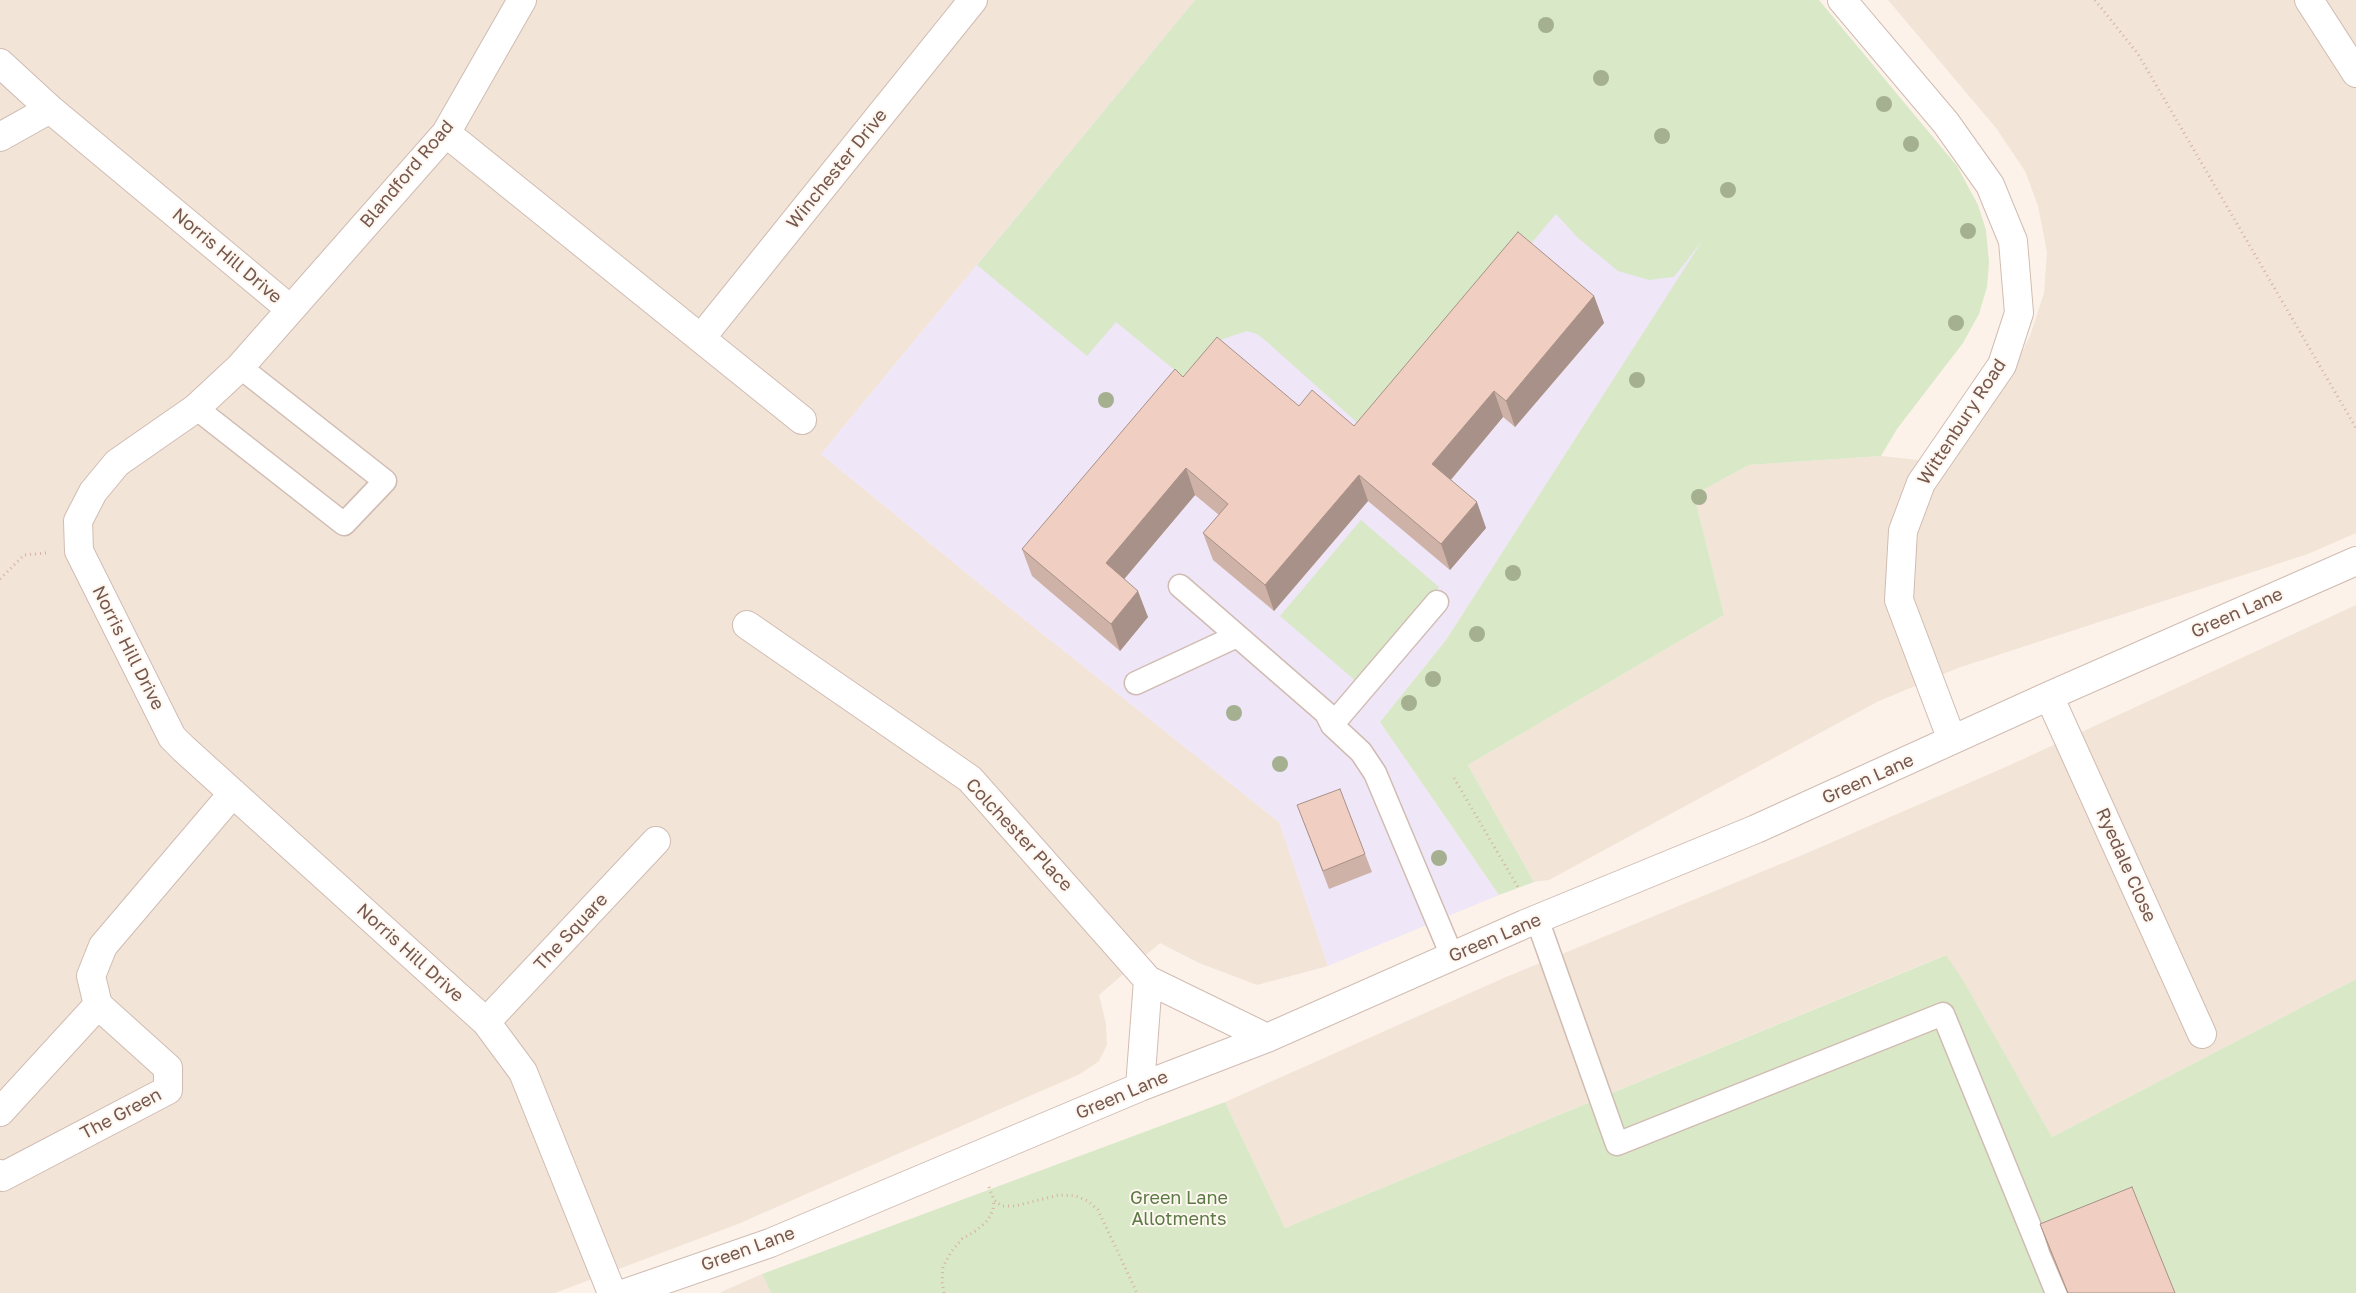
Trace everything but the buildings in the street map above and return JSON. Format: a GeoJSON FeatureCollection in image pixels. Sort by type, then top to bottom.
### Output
{"type":"FeatureCollection","features":[{"type":"Feature","properties":{"kind":"street","name":"Blandford Road"},"geometry":{"type":"LineString","coordinates":[[290,309],[446,133],[522,0]]}},
{"type":"Feature","properties":{"kind":"street","name":"Winchester Drive"},"geometry":{"type":"LineString","coordinates":[[701,338],[972,0]]}},
{"type":"Feature","properties":{"kind":"street","name":"Wittenbury Road"},"geometry":{"type":"LineString","coordinates":[[1842,0],[1946,124],[1990,185],[2014,241],[2019,313],[2002,365],[1921,483],[1903,532],[1899,600],[1952,740]]}},
{"type":"Feature","properties":{"kind":"street"},"geometry":{"type":"LineString","coordinates":[[2309,0],[2353,60]]}},
{"type":"Feature","properties":{"kind":"street","name":"Norris Hill Drive"},"geometry":{"type":"LineString","coordinates":[[0,63],[50,109],[290,309],[240,367],[196,408],[117,464],[93,492],[78,521],[79,551],[172,736],[184,749],[486,1022],[523,1072],[612,1293]]}},
{"type":"Feature","properties":{"kind":"street"},"geometry":{"type":"LineString","coordinates":[[0,137],[50,109]]}},
{"type":"Feature","properties":{"kind":"street"},"geometry":{"type":"LineString","coordinates":[[446,133],[802,420]]}},
{"type":"Feature","properties":{"kind":"street","name":"Green Lane"},"geometry":{"type":"LineString","coordinates":[[626,1293],[770,1243],[1140,1087],[1267,1038],[1537,919],[1756,829],[2049,696],[2356,561]]}},
{"type":"Feature","properties":{"kind":"street","name":"Colchester Place"},"geometry":{"type":"LineString","coordinates":[[747,625],[970,779],[1148,980],[1267,1038]]}},
{"type":"Feature","properties":{"kind":"street","name":"Ryedale Close"},"geometry":{"type":"LineString","coordinates":[[2049,696],[2202,1034]]}},
{"type":"Feature","properties":{"kind":"street"},"geometry":{"type":"LineString","coordinates":[[0,1112],[98,1005],[91,976],[103,946],[233,793]]}},
{"type":"Feature","properties":{"kind":"street","name":"The Square"},"geometry":{"type":"LineString","coordinates":[[486,1022],[656,841]]}},
{"type":"Feature","properties":{"kind":"street"},"geometry":{"type":"LineString","coordinates":[[1140,1087],[1148,980]]}},
{"type":"Feature","properties":{"kind":"street","name":"The Green"},"geometry":{"type":"LineString","coordinates":[[0,1174],[2,1176],[168,1090],[168,1068],[98,1005]]}},
{"type":"Feature","properties":{"kind":"lane"},"geometry":{"type":"LineString","coordinates":[[196,408],[344,524],[385,481],[240,367]]}},
{"type":"Feature","properties":{"kind":"lane"},"geometry":{"type":"LineString","coordinates":[[1180,586],[1326,713],[1332,724],[1361,752],[1375,773],[1452,956]]}},
{"type":"Feature","properties":{"kind":"lane"},"geometry":{"type":"LineString","coordinates":[[1332,724],[1437,602]]}},
{"type":"Feature","properties":{"kind":"lane"},"geometry":{"type":"LineString","coordinates":[[1136,683],[1237,636]]}},
{"type":"Feature","properties":{"kind":"lane"},"geometry":{"type":"LineString","coordinates":[[1537,919],[1617,1144],[1943,1014],[2057,1293]]}},
{"type":"Feature","properties":{"kind":"path"},"geometry":{"type":"LineString","coordinates":[[2095,0],[2138,54],[2356,428]]}},
{"type":"Feature","properties":{"kind":"path"},"geometry":{"type":"LineString","coordinates":[[0,579],[24,555],[79,551]]}},
{"type":"Feature","properties":{"kind":"path"},"geometry":{"type":"LineString","coordinates":[[1454,778],[1537,919]]}},
{"type":"Feature","properties":{"kind":"path"},"geometry":{"type":"LineString","coordinates":[[944,1293],[942,1282],[943,1267],[951,1252],[962,1238],[988,1220],[993,1210],[994,1200],[976,1157]]}},
{"type":"Feature","properties":{"kind":"path"},"geometry":{"type":"LineString","coordinates":[[994,1200],[1002,1206],[1015,1206],[1059,1195],[1076,1196],[1088,1201],[1098,1210],[1137,1293]]}},
{"type":"Feature","properties":{"kind":"shaded area"},"geometry":{"type":"Polygon","coordinates":[[[0,0],[1195,0],[821,454],[981,585],[1279,822],[1328,966],[1257,985],[1199,963],[1160,943],[1099,995],[1106,1024],[1107,1045],[1099,1061],[1080,1074],[738,1224],[555,1293],[0,1293],[0,0]]]}},
{"type":"Feature","properties":{"kind":"shaded area"},"geometry":{"type":"Polygon","coordinates":[[[1195,0],[1707,234],[1446,640],[1380,722],[1499,895],[1328,966],[1279,822],[981,585],[821,454],[1195,0]]]}},
{"type":"Feature","properties":{"kind":"shaded area"},"geometry":{"type":"Polygon","coordinates":[[[1888,0],[2356,0],[2356,533],[2308,554],[1958,668],[1877,702],[1549,880],[1534,882],[1468,765],[1724,615],[1694,495],[1749,465],[1881,456],[1947,463],[2011,374],[2030,336],[2044,293],[2047,252],[2038,206],[2025,171],[1996,128],[1888,0]]]}},
{"type":"Feature","properties":{"kind":"shaded area"},"geometry":{"type":"Polygon","coordinates":[[[2356,605],[2356,979],[2052,1137],[1964,983],[1945,955],[1285,1228],[1225,1102],[1506,977],[1800,856],[2008,766],[2356,605]]]}},
{"type":"Feature","properties":{"kind":"shaded area"},"geometry":{"type":"Polygon","coordinates":[[[762,1274],[771,1293],[720,1293],[721,1292],[762,1274]]]}},
{"type":"Feature","properties":{"kind":"green space"},"geometry":{"type":"Polygon","coordinates":[[[1195,0],[1819,0],[1957,166],[1978,205],[1986,230],[1989,262],[1987,287],[1979,314],[1963,343],[1897,429],[1881,456],[1749,465],[1694,495],[1724,615],[1468,765],[1534,882],[1499,895],[1380,722],[1446,640],[1702,241],[1674,277],[1649,280],[1618,271],[1578,238],[1556,214],[1370,434],[1266,341],[1257,334],[1247,331],[1223,339],[1188,381],[1116,322],[1087,356],[977,265],[1195,0]]]}},
{"type":"Feature","properties":{"kind":"green space"},"geometry":{"type":"Polygon","coordinates":[[[1361,520],[1439,587],[1357,682],[1280,616],[1361,520]]]}},
{"type":"Feature","properties":{"kind":"green space","name":"Green Lane Allotments"},"geometry":{"type":"Polygon","coordinates":[[[1946,955],[1964,982],[2052,1137],[2356,979],[2356,1293],[771,1293],[762,1274],[1225,1102],[1285,1228],[1946,955]]]}}]}
